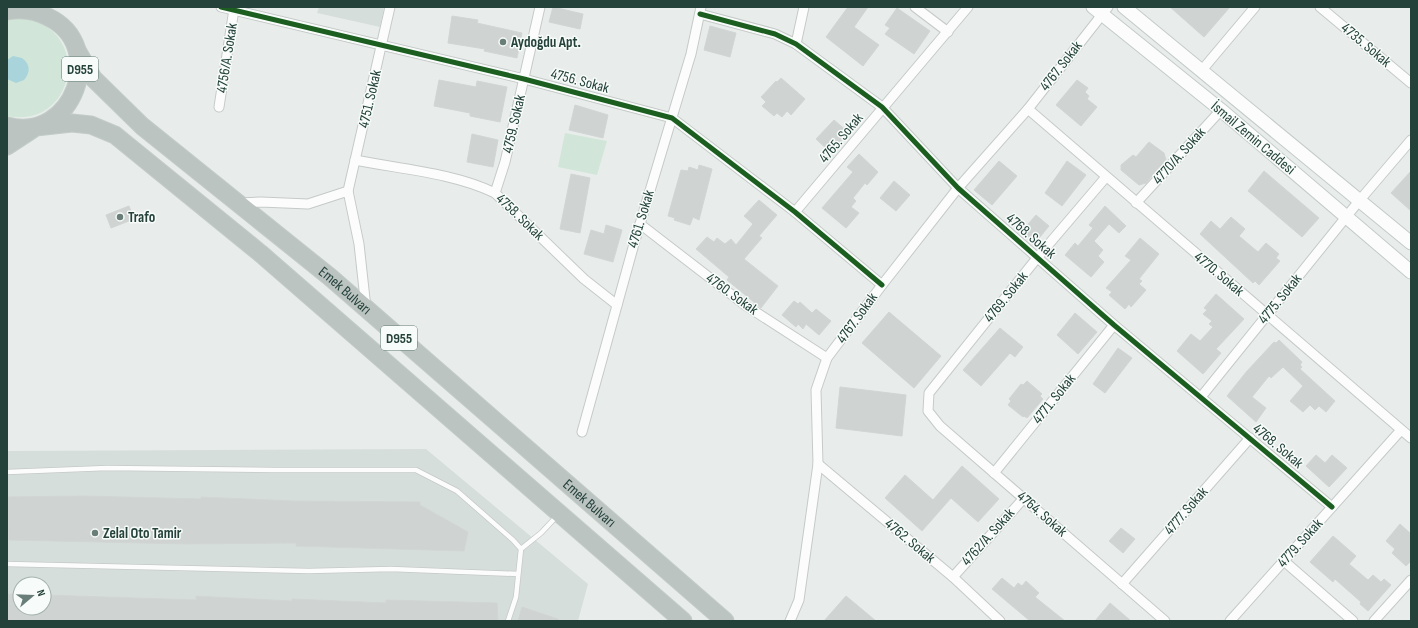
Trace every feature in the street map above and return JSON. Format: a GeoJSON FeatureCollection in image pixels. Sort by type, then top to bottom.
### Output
{"type":"FeatureCollection","features":[{"type":"Feature","properties":{"kind":"highway","name":"D955"},"geometry":{"type":"LineString","coordinates":[[7,11],[16,9],[37,11],[55,20],[70,35],[78,52],[80,71],[76,90],[67,106],[53,119],[36,126],[7,146]]}},
{"type":"Feature","properties":{"kind":"highway","name":"Emek Bulvarı"},"geometry":{"type":"LineString","coordinates":[[78,52],[93,78],[142,126],[330,277],[725,621]]}},
{"type":"Feature","properties":{"kind":"highway","name":"Emek Bulvarı"},"geometry":{"type":"LineString","coordinates":[[36,126],[72,123],[91,125],[115,135],[260,253],[683,621]]}},
{"type":"Feature","properties":{"kind":"highway","name":"D955"},"geometry":{"type":"LineString","coordinates":[[7,126],[16,128],[36,126]]}},
{"type":"Feature","properties":{"kind":"main road","name":"İsmail Zemin Caddesi"},"geometry":{"type":"LineString","coordinates":[[1124,7],[1411,243]]}},
{"type":"Feature","properties":{"kind":"main road","name":"İsmail Zemin Caddesi"},"geometry":{"type":"LineString","coordinates":[[1101,9],[1222,110],[1411,272]]}},
{"type":"Feature","properties":{"kind":"street","name":"4756. Sokak"},"geometry":{"type":"LineString","coordinates":[[221,7],[524,79],[672,118],[795,212],[882,285]]}},
{"type":"Feature","properties":{"kind":"street","name":"4751. Sokak"},"geometry":{"type":"LineString","coordinates":[[348,191],[390,7]]}},
{"type":"Feature","properties":{"kind":"street","name":"4759. Sokak"},"geometry":{"type":"LineString","coordinates":[[495,193],[504,162],[540,7]]}},
{"type":"Feature","properties":{"kind":"street"},"geometry":{"type":"LineString","coordinates":[[796,44],[804,7]]}},
{"type":"Feature","properties":{"kind":"street"},"geometry":{"type":"LineString","coordinates":[[916,7],[948,32]]}},
{"type":"Feature","properties":{"kind":"street","name":"4765. Sokak"},"geometry":{"type":"LineString","coordinates":[[795,212],[882,107],[968,7]]}},
{"type":"Feature","properties":{"kind":"street"},"geometry":{"type":"LineString","coordinates":[[1202,70],[1255,7]]}},
{"type":"Feature","properties":{"kind":"street","name":"4735. Sokak"},"geometry":{"type":"LineString","coordinates":[[1320,7],[1411,83]]}},
{"type":"Feature","properties":{"kind":"street","name":"4756/A. Sokak"},"geometry":{"type":"LineString","coordinates":[[219,107],[234,9]]}},
{"type":"Feature","properties":{"kind":"street","name":"4767. Sokak"},"geometry":{"type":"LineString","coordinates":[[790,621],[799,600],[818,464],[816,390],[827,358],[958,188],[1028,109],[1101,9]]}},
{"type":"Feature","properties":{"kind":"street","name":"4768. Sokak"},"geometry":{"type":"LineString","coordinates":[[701,10],[775,34],[796,44],[882,107],[958,188],[1114,325],[1202,397],[1332,508]]}},
{"type":"Feature","properties":{"kind":"street","name":"4761. Sokak"},"geometry":{"type":"LineString","coordinates":[[582,432],[640,224],[691,54],[701,10]]}},
{"type":"Feature","properties":{"kind":"street","name":"4770. Sokak"},"geometry":{"type":"LineString","coordinates":[[1028,109],[1411,438]]}},
{"type":"Feature","properties":{"kind":"street","name":"4770/A. Sokak"},"geometry":{"type":"LineString","coordinates":[[1136,203],[1222,110]]}},
{"type":"Feature","properties":{"kind":"street","name":"4775. Sokak"},"geometry":{"type":"LineString","coordinates":[[1202,397],[1267,314],[1411,140]]}},
{"type":"Feature","properties":{"kind":"street","name":"4758. Sokak"},"geometry":{"type":"LineString","coordinates":[[355,160],[458,180],[482,186],[495,193],[584,279],[617,305]]}},
{"type":"Feature","properties":{"kind":"street","name":"4769. Sokak"},"geometry":{"type":"LineString","coordinates":[[927,403],[929,392],[1037,258],[1106,177]]}},
{"type":"Feature","properties":{"kind":"street"},"geometry":{"type":"LineString","coordinates":[[239,203],[261,202],[308,204],[348,191],[359,244],[366,309]]}},
{"type":"Feature","properties":{"kind":"street","name":"4760. Sokak"},"geometry":{"type":"LineString","coordinates":[[640,224],[745,305],[827,358]]}},
{"type":"Feature","properties":{"kind":"street","name":"4771. Sokak"},"geometry":{"type":"LineString","coordinates":[[994,473],[1114,325]]}},
{"type":"Feature","properties":{"kind":"street","name":"4764. Sokak"},"geometry":{"type":"LineString","coordinates":[[927,403],[928,411],[940,426],[1165,621]]}},
{"type":"Feature","properties":{"kind":"street","name":"4779. Sokak"},"geometry":{"type":"LineString","coordinates":[[1230,621],[1401,430]]}},
{"type":"Feature","properties":{"kind":"street","name":"4777. Sokak"},"geometry":{"type":"LineString","coordinates":[[1122,584],[1250,438]]}},
{"type":"Feature","properties":{"kind":"street","name":"4762. Sokak"},"geometry":{"type":"LineString","coordinates":[[818,464],[953,577],[1000,621]]}},
{"type":"Feature","properties":{"kind":"street","name":"4762/A. Sokak"},"geometry":{"type":"LineString","coordinates":[[953,577],[1024,498]]}},
{"type":"Feature","properties":{"kind":"street"},"geometry":{"type":"LineString","coordinates":[[1284,561],[1353,621]]}},
{"type":"Feature","properties":{"kind":"street"},"geometry":{"type":"LineString","coordinates":[[1374,621],[1411,580]]}},
{"type":"Feature","properties":{"kind":"lane"},"geometry":{"type":"LineString","coordinates":[[7,472],[107,468],[416,470],[457,491],[513,540],[521,549]]}},
{"type":"Feature","properties":{"kind":"lane"},"geometry":{"type":"LineString","coordinates":[[508,621],[516,597],[521,549],[541,533],[559,513]]}},
{"type":"Feature","properties":{"kind":"lane"},"geometry":{"type":"LineString","coordinates":[[7,564],[309,571],[391,569],[518,574]]}},
{"type":"Feature","properties":{"kind":"shaded area"},"geometry":{"type":"Polygon","coordinates":[[[319,7],[384,7],[380,27],[317,13],[319,7]]]}},
{"type":"Feature","properties":{"kind":"shaded area"},"geometry":{"type":"Polygon","coordinates":[[[426,449],[588,584],[578,621],[7,621],[7,451],[426,449]]]}},
{"type":"Feature","properties":{"kind":"green space"},"geometry":{"type":"Polygon","coordinates":[[[23,17],[45,25],[60,40],[68,63],[67,76],[64,88],[58,99],[49,108],[38,114],[26,117],[15,117],[7,116],[7,18],[23,17]]]}},
{"type":"Feature","properties":{"kind":"green space"},"geometry":{"type":"Polygon","coordinates":[[[565,133],[607,141],[597,175],[558,167],[565,133]]]}},
{"type":"Feature","properties":{"kind":"water"},"geometry":{"type":"Polygon","coordinates":[[[13,56],[22,58],[27,63],[29,68],[28,74],[24,80],[16,83],[7,79],[7,60],[13,56]]]}},
{"type":"Feature","properties":{"kind":"building"},"geometry":{"type":"Polygon","coordinates":[[[553,7],[583,14],[580,29],[549,22],[553,7]]]}},
{"type":"Feature","properties":{"kind":"building"},"geometry":{"type":"Polygon","coordinates":[[[848,7],[868,7],[854,27],[879,45],[863,66],[826,37],[848,7]]]}},
{"type":"Feature","properties":{"kind":"building"},"geometry":{"type":"Polygon","coordinates":[[[1170,7],[1230,7],[1204,37],[1170,7]]]}},
{"type":"Feature","properties":{"kind":"building"},"geometry":{"type":"Polygon","coordinates":[[[897,8],[930,31],[914,54],[885,34],[890,28],[885,25],[897,8]]]}},
{"type":"Feature","properties":{"kind":"building"},"geometry":{"type":"Polygon","coordinates":[[[452,16],[478,20],[477,23],[522,33],[517,58],[484,51],[485,49],[448,43],[452,16]]]}},
{"type":"Feature","properties":{"kind":"building"},"geometry":{"type":"Polygon","coordinates":[[[710,26],[736,33],[730,57],[704,50],[710,26]]]}},
{"type":"Feature","properties":{"kind":"building"},"geometry":{"type":"Polygon","coordinates":[[[781,78],[805,99],[791,115],[787,111],[782,117],[777,113],[774,116],[762,106],[766,102],[761,97],[776,81],[777,82],[781,78]]]}},
{"type":"Feature","properties":{"kind":"building"},"geometry":{"type":"Polygon","coordinates":[[[439,80],[476,87],[477,81],[507,87],[500,122],[470,116],[470,113],[434,106],[439,80]]]}},
{"type":"Feature","properties":{"kind":"building"},"geometry":{"type":"Polygon","coordinates":[[[1077,80],[1088,88],[1085,92],[1089,96],[1087,99],[1097,107],[1081,126],[1056,105],[1077,80]]]}},
{"type":"Feature","properties":{"kind":"building"},"geometry":{"type":"Polygon","coordinates":[[[575,105],[608,115],[603,138],[569,130],[575,105]]]}},
{"type":"Feature","properties":{"kind":"building"},"geometry":{"type":"Polygon","coordinates":[[[834,120],[849,133],[831,153],[816,139],[834,120]]]}},
{"type":"Feature","properties":{"kind":"building"},"geometry":{"type":"Polygon","coordinates":[[[472,134],[498,140],[493,167],[467,162],[472,134]]]}},
{"type":"Feature","properties":{"kind":"building"},"geometry":{"type":"Polygon","coordinates":[[[1149,142],[1164,153],[1166,160],[1146,183],[1139,185],[1121,170],[1121,165],[1133,155],[1136,157],[1149,142]]]}},
{"type":"Feature","properties":{"kind":"building"},"geometry":{"type":"Polygon","coordinates":[[[859,154],[878,172],[867,185],[865,183],[853,198],[856,201],[851,207],[859,213],[846,228],[822,208],[853,172],[847,167],[859,154]]]}},
{"type":"Feature","properties":{"kind":"building"},"geometry":{"type":"Polygon","coordinates":[[[999,161],[1017,176],[992,205],[974,190],[999,161]]]}},
{"type":"Feature","properties":{"kind":"building"},"geometry":{"type":"Polygon","coordinates":[[[1067,161],[1086,175],[1062,206],[1045,193],[1067,161]]]}},
{"type":"Feature","properties":{"kind":"building"},"geometry":{"type":"Polygon","coordinates":[[[699,165],[712,169],[699,220],[693,217],[690,225],[674,220],[675,218],[668,216],[681,170],[688,171],[689,167],[698,170],[699,165]]]}},
{"type":"Feature","properties":{"kind":"building"},"geometry":{"type":"Polygon","coordinates":[[[1264,171],[1319,218],[1302,237],[1248,191],[1264,171]]]}},
{"type":"Feature","properties":{"kind":"building"},"geometry":{"type":"Polygon","coordinates":[[[1411,171],[1411,211],[1391,193],[1411,171]]]}},
{"type":"Feature","properties":{"kind":"building"},"geometry":{"type":"Polygon","coordinates":[[[571,174],[590,178],[580,233],[560,229],[571,174]]]}},
{"type":"Feature","properties":{"kind":"building"},"geometry":{"type":"Polygon","coordinates":[[[894,181],[910,195],[896,211],[880,198],[894,181]]]}},
{"type":"Feature","properties":{"kind":"building"},"geometry":{"type":"Polygon","coordinates":[[[759,200],[777,215],[759,236],[762,238],[744,259],[778,286],[761,308],[727,280],[729,277],[696,249],[707,237],[714,242],[717,238],[725,244],[731,239],[736,245],[753,224],[744,216],[759,200]]]}},
{"type":"Feature","properties":{"kind":"building","name":"Trafo"},"geometry":{"type":"Polygon","coordinates":[[[129,206],[134,219],[111,228],[106,215],[129,206]]]}},
{"type":"Feature","properties":{"kind":"building"},"geometry":{"type":"Polygon","coordinates":[[[1105,206],[1126,226],[1119,233],[1109,224],[1094,241],[1103,250],[1098,256],[1104,262],[1091,277],[1065,255],[1075,243],[1078,246],[1093,228],[1089,225],[1105,206]]]}},
{"type":"Feature","properties":{"kind":"building"},"geometry":{"type":"Polygon","coordinates":[[[1036,215],[1049,226],[1035,243],[1022,231],[1036,215]]]}},
{"type":"Feature","properties":{"kind":"building"},"geometry":{"type":"Polygon","coordinates":[[[1231,217],[1245,229],[1239,236],[1258,252],[1266,243],[1279,254],[1276,258],[1280,261],[1259,285],[1255,281],[1253,283],[1200,234],[1211,221],[1220,229],[1231,217]]]}},
{"type":"Feature","properties":{"kind":"building"},"geometry":{"type":"Polygon","coordinates":[[[606,225],[622,230],[613,262],[584,254],[591,230],[604,234],[606,225]]]}},
{"type":"Feature","properties":{"kind":"building"},"geometry":{"type":"Polygon","coordinates":[[[1140,238],[1159,254],[1139,279],[1142,281],[1139,284],[1146,290],[1131,307],[1129,304],[1125,309],[1109,295],[1112,292],[1106,288],[1131,260],[1125,256],[1140,238]]]}},
{"type":"Feature","properties":{"kind":"building"},"geometry":{"type":"Polygon","coordinates":[[[1216,294],[1244,319],[1216,349],[1221,353],[1203,374],[1177,351],[1191,334],[1200,341],[1213,327],[1209,324],[1212,321],[1203,314],[1207,310],[1204,308],[1216,294]]]}},
{"type":"Feature","properties":{"kind":"building"},"geometry":{"type":"Polygon","coordinates":[[[794,301],[798,304],[800,302],[812,313],[816,309],[831,321],[819,335],[806,324],[803,329],[798,324],[796,327],[782,315],[794,301]]]}},
{"type":"Feature","properties":{"kind":"building"},"geometry":{"type":"Polygon","coordinates":[[[889,312],[941,356],[914,388],[862,343],[889,312]]]}},
{"type":"Feature","properties":{"kind":"building"},"geometry":{"type":"Polygon","coordinates":[[[1075,313],[1097,332],[1078,354],[1057,335],[1075,313]]]}},
{"type":"Feature","properties":{"kind":"building"},"geometry":{"type":"Polygon","coordinates":[[[1000,328],[1023,347],[1015,357],[1010,353],[981,386],[963,370],[1000,328]]]}},
{"type":"Feature","properties":{"kind":"building"},"geometry":{"type":"Polygon","coordinates":[[[1279,340],[1302,362],[1300,365],[1302,367],[1300,369],[1335,401],[1326,412],[1319,406],[1315,410],[1310,405],[1303,412],[1290,401],[1303,386],[1283,367],[1271,378],[1269,376],[1252,397],[1266,408],[1256,422],[1227,396],[1247,371],[1274,342],[1276,343],[1279,340]]]}},
{"type":"Feature","properties":{"kind":"building"},"geometry":{"type":"Polygon","coordinates":[[[1118,348],[1132,358],[1105,393],[1093,384],[1118,348]]]}},
{"type":"Feature","properties":{"kind":"building"},"geometry":{"type":"Polygon","coordinates":[[[1027,381],[1042,394],[1040,396],[1043,399],[1027,418],[1024,416],[1023,417],[1008,405],[1011,401],[1009,399],[1021,384],[1023,385],[1027,381]]]}},
{"type":"Feature","properties":{"kind":"building"},"geometry":{"type":"Polygon","coordinates":[[[840,387],[906,395],[902,436],[836,428],[840,387]]]}},
{"type":"Feature","properties":{"kind":"building"},"geometry":{"type":"Polygon","coordinates":[[[1316,455],[1325,463],[1332,455],[1347,468],[1329,487],[1306,466],[1316,455]]]}},
{"type":"Feature","properties":{"kind":"building"},"geometry":{"type":"Polygon","coordinates":[[[962,466],[999,499],[978,522],[951,498],[922,531],[885,498],[905,475],[933,500],[962,466]]]}},
{"type":"Feature","properties":{"kind":"building"},"geometry":{"type":"Polygon","coordinates":[[[85,496],[201,499],[201,497],[296,501],[420,502],[420,505],[468,532],[464,551],[296,546],[296,543],[189,544],[9,540],[7,497],[85,496]]]}},
{"type":"Feature","properties":{"kind":"building"},"geometry":{"type":"Polygon","coordinates":[[[1400,524],[1411,534],[1411,561],[1406,566],[1392,553],[1395,549],[1386,541],[1400,524]]]}},
{"type":"Feature","properties":{"kind":"building"},"geometry":{"type":"Polygon","coordinates":[[[1121,528],[1135,539],[1123,553],[1109,541],[1121,528]]]}},
{"type":"Feature","properties":{"kind":"building"},"geometry":{"type":"Polygon","coordinates":[[[1333,536],[1356,556],[1349,564],[1368,580],[1373,575],[1381,582],[1384,579],[1391,585],[1368,611],[1360,604],[1361,602],[1335,579],[1333,582],[1310,562],[1333,536]]]}},
{"type":"Feature","properties":{"kind":"building"},"geometry":{"type":"Polygon","coordinates":[[[1002,578],[1014,588],[1018,583],[1022,586],[1026,581],[1039,593],[1035,597],[1065,621],[1030,621],[992,589],[1002,578]]]}},
{"type":"Feature","properties":{"kind":"building"},"geometry":{"type":"Polygon","coordinates":[[[7,594],[12,594],[12,616],[52,616],[52,595],[196,600],[196,596],[292,601],[292,599],[386,603],[386,600],[497,603],[498,621],[7,621],[7,594]]]}},
{"type":"Feature","properties":{"kind":"building"},"geometry":{"type":"Polygon","coordinates":[[[846,596],[876,621],[824,621],[846,596]]]}},
{"type":"Feature","properties":{"kind":"building"},"geometry":{"type":"Polygon","coordinates":[[[1110,603],[1131,621],[1095,621],[1110,603]]]}},
{"type":"Feature","properties":{"kind":"building"},"geometry":{"type":"Polygon","coordinates":[[[522,607],[558,619],[558,621],[518,621],[522,607]]]}},
{"type":"Feature","properties":{"kind":"cycle path"},"geometry":{"type":"LineString","coordinates":[[221,7],[524,79],[672,118],[795,212],[882,285]]}},
{"type":"Feature","properties":{"kind":"cycle path"},"geometry":{"type":"LineString","coordinates":[[700,14],[775,34],[796,44],[882,107],[958,188],[1114,325],[1332,507]]}},
{"type":"Feature","properties":{"kind":"place","name":"Aydoğdu Apt."},"geometry":{"type":"Point","coordinates":[503,42]}},
{"type":"Feature","properties":{"kind":"place","name":"Trafo"},"geometry":{"type":"Point","coordinates":[120,217]}},
{"type":"Feature","properties":{"kind":"place","name":"Zelal Oto Tamir"},"geometry":{"type":"Point","coordinates":[95,533]}}]}
